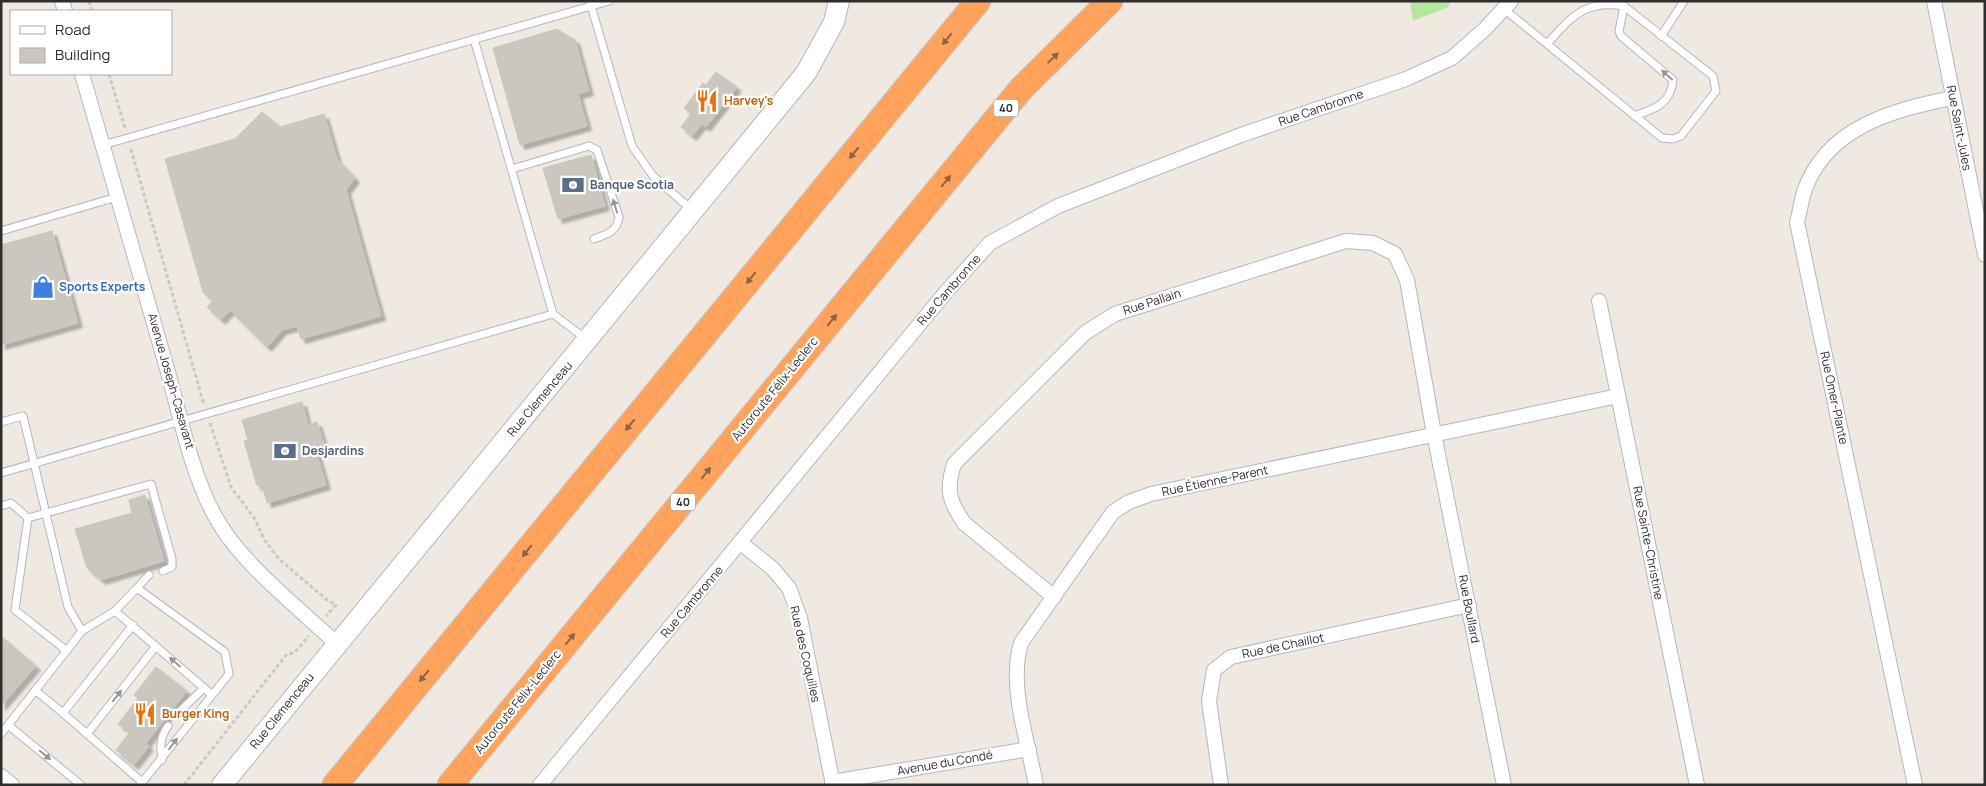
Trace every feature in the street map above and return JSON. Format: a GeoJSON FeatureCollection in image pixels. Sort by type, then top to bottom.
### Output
{"type":"FeatureCollection","features":[{"type":"Feature","properties":{"kind":"highway"},"geometry":{"type":"LineString","coordinates":[[335,785],[978,1]]}},
{"type":"Feature","properties":{"kind":"highway","name":"Autoroute Félix-Leclerc"},"geometry":{"type":"LineString","coordinates":[[450,785],[1021,89],[1109,3]]}},
{"type":"Feature","properties":{"kind":"street","name":"Rue Clemenceau"},"geometry":{"type":"LineString","coordinates":[[222,785],[694,212],[806,72],[834,22],[838,1]]}},
{"type":"Feature","properties":{"kind":"street","name":"Rue Saint-Jules"},"geometry":{"type":"LineString","coordinates":[[1934,1],[1985,256]]}},
{"type":"Feature","properties":{"kind":"street","name":"Rue Cambronne"},"geometry":{"type":"LineString","coordinates":[[540,785],[946,292],[990,243],[1058,206],[1241,135],[1406,79],[1452,58],[1508,5]]}},
{"type":"Feature","properties":{"kind":"street","name":"Avenue Joseph-Casavant"},"geometry":{"type":"LineString","coordinates":[[82,75],[182,422],[202,487],[214,516],[229,538],[248,559],[337,644]]}},
{"type":"Feature","properties":{"kind":"street","name":"Rue Omer-Plante"},"geometry":{"type":"LineString","coordinates":[[1915,785],[1797,222],[1804,191],[1821,160],[1848,134],[1879,116],[1952,98]]}},
{"type":"Feature","properties":{"kind":"street","name":"Rue Pallain"},"geometry":{"type":"LineString","coordinates":[[1054,597],[964,523],[953,508],[949,480],[954,464],[1085,333],[1115,314],[1346,241],[1373,243],[1395,254],[1407,280],[1434,434]]}},
{"type":"Feature","properties":{"kind":"street","name":"Rue Sainte-Christine"},"geometry":{"type":"LineString","coordinates":[[1599,301],[1697,785]]}},
{"type":"Feature","properties":{"kind":"street","name":"Rue Étienne-Parent"},"geometry":{"type":"LineString","coordinates":[[1036,785],[1016,682],[1016,660],[1021,643],[1114,512],[1129,502],[1151,494],[1618,396]]}},
{"type":"Feature","properties":{"kind":"street","name":"Rue Boullard"},"geometry":{"type":"LineString","coordinates":[[1434,434],[1504,785]]}},
{"type":"Feature","properties":{"kind":"street","name":"Rue des Coquilles"},"geometry":{"type":"LineString","coordinates":[[741,543],[773,568],[789,588],[800,618],[832,784]]}},
{"type":"Feature","properties":{"kind":"street","name":"Rue de Chaillot"},"geometry":{"type":"LineString","coordinates":[[1221,785],[1208,701],[1214,670],[1231,657],[1468,605]]}},
{"type":"Feature","properties":{"kind":"street","name":"Avenue du Condé"},"geometry":{"type":"LineString","coordinates":[[832,784],[1029,749]]}},
{"type":"Feature","properties":{"kind":"street"},"geometry":{"type":"LineString","coordinates":[[1,776],[12,785]]}},
{"type":"Feature","properties":{"kind":"lane"},"geometry":{"type":"LineString","coordinates":[[103,145],[474,39],[591,3],[609,1]]}},
{"type":"Feature","properties":{"kind":"lane"},"geometry":{"type":"LineString","coordinates":[[1661,36],[1684,1]]}},
{"type":"Feature","properties":{"kind":"lane"},"geometry":{"type":"LineString","coordinates":[[591,3],[632,146],[653,176],[694,212]]}},
{"type":"Feature","properties":{"kind":"lane"},"geometry":{"type":"LineString","coordinates":[[1508,5],[1547,44],[1662,138],[1681,136],[1716,91],[1713,76],[1624,6],[1610,3],[1589,4],[1577,10],[1547,44]]}},
{"type":"Feature","properties":{"kind":"lane"},"geometry":{"type":"LineString","coordinates":[[1624,6],[1619,31],[1621,36],[1673,80],[1672,92],[1657,108],[1634,116]]}},
{"type":"Feature","properties":{"kind":"lane"},"geometry":{"type":"LineString","coordinates":[[474,39],[554,314],[588,341]]}},
{"type":"Feature","properties":{"kind":"lane"},"geometry":{"type":"LineString","coordinates":[[512,169],[588,146],[597,150],[619,217],[618,225],[614,231],[594,239]]}},
{"type":"Feature","properties":{"kind":"lane"},"geometry":{"type":"LineString","coordinates":[[1,231],[118,197]]}},
{"type":"Feature","properties":{"kind":"lane"},"geometry":{"type":"LineString","coordinates":[[1,473],[554,314]]}},
{"type":"Feature","properties":{"kind":"lane"},"geometry":{"type":"LineString","coordinates":[[1,422],[23,416],[68,607],[82,631]]}},
{"type":"Feature","properties":{"kind":"lane"},"geometry":{"type":"LineString","coordinates":[[28,518],[151,484],[172,558],[172,568],[163,571]]}},
{"type":"Feature","properties":{"kind":"lane"},"geometry":{"type":"LineString","coordinates":[[1,506],[11,503],[28,518]]}},
{"type":"Feature","properties":{"kind":"lane"},"geometry":{"type":"LineString","coordinates":[[28,518],[15,610],[67,651]]}},
{"type":"Feature","properties":{"kind":"lane"},"geometry":{"type":"LineString","coordinates":[[1,734],[82,631],[114,611],[149,575]]}},
{"type":"Feature","properties":{"kind":"lane"},"geometry":{"type":"LineString","coordinates":[[36,691],[141,783],[162,760],[211,694],[229,674],[225,652],[137,588]]}},
{"type":"Feature","properties":{"kind":"lane"},"geometry":{"type":"LineString","coordinates":[[114,611],[133,625],[211,694]]}},
{"type":"Feature","properties":{"kind":"lane"},"geometry":{"type":"LineString","coordinates":[[63,713],[133,625]]}},
{"type":"Feature","properties":{"kind":"lane"},"geometry":{"type":"LineString","coordinates":[[87,734],[156,646]]}},
{"type":"Feature","properties":{"kind":"lane"},"geometry":{"type":"LineString","coordinates":[[178,714],[204,688]]}},
{"type":"Feature","properties":{"kind":"lane"},"geometry":{"type":"LineString","coordinates":[[8,725],[81,785]]}},
{"type":"Feature","properties":{"kind":"lane"},"geometry":{"type":"LineString","coordinates":[[162,760],[160,747],[162,735],[168,726]]}},
{"type":"Feature","properties":{"kind":"path"},"geometry":{"type":"LineString","coordinates":[[110,75],[207,414],[231,487],[255,519],[264,539],[279,559],[327,600],[336,604],[294,654],[287,654],[184,785]]}},
{"type":"Feature","properties":{"kind":"green space"},"geometry":{"type":"Polygon","coordinates":[[[1410,1],[1451,1],[1448,7],[1413,21],[1410,1]]]}},
{"type":"Feature","properties":{"kind":"building"},"geometry":{"type":"Polygon","coordinates":[[[557,29],[575,40],[589,91],[578,94],[587,126],[520,145],[493,48],[557,29]]]}},
{"type":"Feature","properties":{"kind":"building"},"geometry":{"type":"Polygon","coordinates":[[[716,72],[737,87],[706,127],[702,124],[692,136],[681,127],[691,114],[684,108],[703,83],[706,85],[716,72]]]}},
{"type":"Feature","properties":{"kind":"building"},"geometry":{"type":"Polygon","coordinates":[[[262,112],[280,127],[324,114],[337,159],[355,178],[346,190],[381,316],[301,339],[297,326],[282,330],[267,347],[230,310],[221,320],[207,307],[213,301],[203,292],[165,159],[235,139],[262,112]]]}},
{"type":"Feature","properties":{"kind":"building"},"geometry":{"type":"Polygon","coordinates":[[[591,155],[605,206],[558,219],[543,168],[591,155]]]}},
{"type":"Feature","properties":{"kind":"building"},"geometry":{"type":"Polygon","coordinates":[[[52,231],[78,323],[1,345],[1,245],[52,231]]]}},
{"type":"Feature","properties":{"kind":"building"},"geometry":{"type":"Polygon","coordinates":[[[302,402],[308,425],[317,422],[325,448],[316,451],[326,485],[267,503],[262,484],[257,486],[244,441],[248,440],[242,420],[302,402]]]}},
{"type":"Feature","properties":{"kind":"building"},"geometry":{"type":"Polygon","coordinates":[[[145,495],[164,561],[101,580],[87,568],[75,529],[132,513],[129,500],[145,495]]]}},
{"type":"Feature","properties":{"kind":"building"},"geometry":{"type":"Polygon","coordinates":[[[1,636],[36,666],[1,706],[1,636]]]}},
{"type":"Feature","properties":{"kind":"building"},"geometry":{"type":"Polygon","coordinates":[[[156,667],[187,691],[146,743],[149,746],[134,765],[116,750],[130,732],[118,724],[138,698],[134,695],[156,667]]]}},
{"type":"Feature","properties":{"kind":"place","name":"Harvey's"},"geometry":{"type":"Point","coordinates":[707,101]}},
{"type":"Feature","properties":{"kind":"place","name":"Banque Scotia"},"geometry":{"type":"Point","coordinates":[573,185]}},
{"type":"Feature","properties":{"kind":"place","name":"Sports Experts"},"geometry":{"type":"Point","coordinates":[43,287]}},
{"type":"Feature","properties":{"kind":"place","name":"Desjardins"},"geometry":{"type":"Point","coordinates":[285,451]}},
{"type":"Feature","properties":{"kind":"place","name":"Burger King"},"geometry":{"type":"Point","coordinates":[145,714]}}]}
